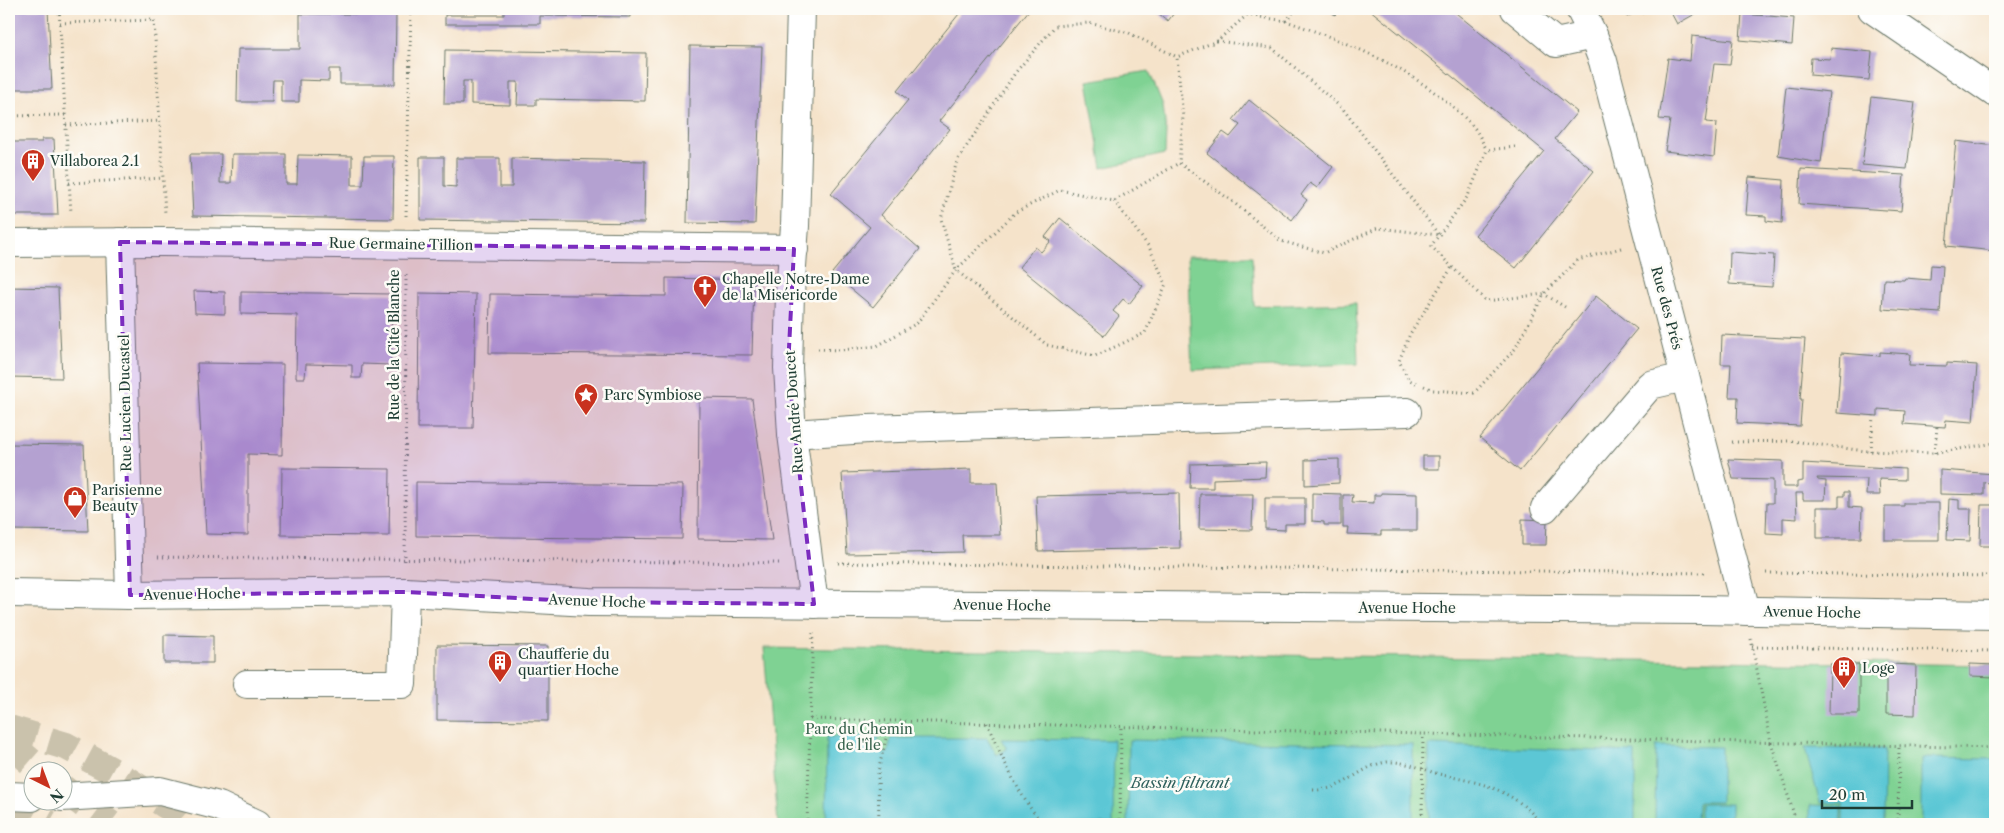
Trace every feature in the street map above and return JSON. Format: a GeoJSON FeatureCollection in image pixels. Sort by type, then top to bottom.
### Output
{"type":"FeatureCollection","features":[{"type":"Feature","properties":{"kind":"main road","name":"Rue André Doucet"},"geometry":{"type":"LineString","coordinates":[[801,9],[794,249],[790,293],[788,368],[792,434],[814,604]]}},
{"type":"Feature","properties":{"kind":"main road"},"geometry":{"type":"LineString","coordinates":[[1515,9],[1556,43],[1593,35]]}},
{"type":"Feature","properties":{"kind":"main road","name":"Rue des Prés"},"geometry":{"type":"LineString","coordinates":[[1580,9],[1603,61],[1746,611]]}},
{"type":"Feature","properties":{"kind":"main road"},"geometry":{"type":"LineString","coordinates":[[1872,9],[1995,93]]}},
{"type":"Feature","properties":{"kind":"main road","name":"Rue Lucien Ducastel"},"geometry":{"type":"LineString","coordinates":[[120,242],[130,595]]}},
{"type":"Feature","properties":{"kind":"main road","name":"Rue Germaine Tillion"},"geometry":{"type":"LineString","coordinates":[[9,243],[167,242],[794,249]]}},
{"type":"Feature","properties":{"kind":"main road"},"geometry":{"type":"LineString","coordinates":[[1545,508],[1650,384],[1685,377]]}},
{"type":"Feature","properties":{"kind":"main road"},"geometry":{"type":"LineString","coordinates":[[792,434],[878,429],[1408,412]]}},
{"type":"Feature","properties":{"kind":"main road"},"geometry":{"type":"LineString","coordinates":[[247,684],[402,684],[405,592]]}},
{"type":"Feature","properties":{"kind":"main road","name":"Avenue Hoche"},"geometry":{"type":"LineString","coordinates":[[9,593],[130,595],[405,592],[589,602],[1746,611],[1995,615]]}},
{"type":"Feature","properties":{"kind":"main road"},"geometry":{"type":"LineString","coordinates":[[72,796],[160,791],[219,806],[257,824]]}},
{"type":"Feature","properties":{"kind":"main road"},"geometry":{"type":"LineString","coordinates":[[9,796],[22,797]]}},
{"type":"Feature","properties":{"kind":"path"},"geometry":{"type":"LineString","coordinates":[[59,9],[72,242]]}},
{"type":"Feature","properties":{"kind":"path","name":"Rue de la Cité Blanche"},"geometry":{"type":"LineString","coordinates":[[405,592],[406,244],[411,9]]}},
{"type":"Feature","properties":{"kind":"path"},"geometry":{"type":"LineString","coordinates":[[1244,9],[1246,15]]}},
{"type":"Feature","properties":{"kind":"path"},"geometry":{"type":"LineString","coordinates":[[1286,21],[1296,9]]}},
{"type":"Feature","properties":{"kind":"path"},"geometry":{"type":"LineString","coordinates":[[1246,15],[1286,21],[1337,38],[1398,69],[1431,88],[1473,125],[1487,150]]}},
{"type":"Feature","properties":{"kind":"path"},"geometry":{"type":"LineString","coordinates":[[789,347],[841,350],[877,346],[917,323],[956,270],[1016,212],[1060,190],[1114,201],[1149,247],[1166,284],[1145,333],[1095,356],[1046,345],[956,270],[941,219],[957,161],[1015,74],[1055,26],[1089,23],[1129,33],[1177,57],[1217,41],[1246,15]]}},
{"type":"Feature","properties":{"kind":"path"},"geometry":{"type":"LineString","coordinates":[[60,24],[154,20],[167,242]]}},
{"type":"Feature","properties":{"kind":"path"},"geometry":{"type":"LineString","coordinates":[[1217,41],[1272,48],[1343,109],[1439,235]]}},
{"type":"Feature","properties":{"kind":"path"},"geometry":{"type":"LineString","coordinates":[[1177,57],[1183,117],[1179,163]]}},
{"type":"Feature","properties":{"kind":"path"},"geometry":{"type":"LineString","coordinates":[[9,116],[65,115]]}},
{"type":"Feature","properties":{"kind":"path"},"geometry":{"type":"LineString","coordinates":[[66,125],[160,121]]}},
{"type":"Feature","properties":{"kind":"path"},"geometry":{"type":"LineString","coordinates":[[1487,150],[1515,147]]}},
{"type":"Feature","properties":{"kind":"path"},"geometry":{"type":"LineString","coordinates":[[1487,150],[1468,196],[1431,246],[1486,301],[1544,294],[1565,307]]}},
{"type":"Feature","properties":{"kind":"path"},"geometry":{"type":"LineString","coordinates":[[1179,163],[1233,202],[1281,241],[1324,253],[1378,228],[1439,235]]}},
{"type":"Feature","properties":{"kind":"path"},"geometry":{"type":"LineString","coordinates":[[1114,201],[1179,163]]}},
{"type":"Feature","properties":{"kind":"path"},"geometry":{"type":"LineString","coordinates":[[69,183],[163,178]]}},
{"type":"Feature","properties":{"kind":"path"},"geometry":{"type":"LineString","coordinates":[[1452,267],[1410,334],[1399,361],[1409,380],[1433,390],[1474,393],[1515,350],[1544,294],[1578,260],[1649,240]]}},
{"type":"Feature","properties":{"kind":"path"},"geometry":{"type":"LineString","coordinates":[[1871,451],[1873,416]]}},
{"type":"Feature","properties":{"kind":"path"},"geometry":{"type":"LineString","coordinates":[[1935,453],[1937,426]]}},
{"type":"Feature","properties":{"kind":"path"},"geometry":{"type":"LineString","coordinates":[[1702,442],[1792,441],[1871,451],[1935,453],[1995,443]]}},
{"type":"Feature","properties":{"kind":"path"},"geometry":{"type":"LineString","coordinates":[[129,557],[1995,576]]}},
{"type":"Feature","properties":{"kind":"path"},"geometry":{"type":"LineString","coordinates":[[807,824],[814,604]]}},
{"type":"Feature","properties":{"kind":"path"},"geometry":{"type":"LineString","coordinates":[[1752,647],[1995,651]]}},
{"type":"Feature","properties":{"kind":"path"},"geometry":{"type":"LineString","coordinates":[[1756,663],[1770,742],[1797,824]]}},
{"type":"Feature","properties":{"kind":"path"},"geometry":{"type":"LineString","coordinates":[[810,719],[1995,748]]}},
{"type":"Feature","properties":{"kind":"path"},"geometry":{"type":"LineString","coordinates":[[879,824],[878,772],[890,721]]}},
{"type":"Feature","properties":{"kind":"path"},"geometry":{"type":"LineString","coordinates":[[987,723],[1024,798],[1038,819],[1045,824]]}},
{"type":"Feature","properties":{"kind":"path"},"geometry":{"type":"LineString","coordinates":[[1120,824],[1121,726]]}},
{"type":"Feature","properties":{"kind":"path"},"geometry":{"type":"LineString","coordinates":[[1422,824],[1423,734]]}},
{"type":"Feature","properties":{"kind":"path"},"geometry":{"type":"LineString","coordinates":[[1898,824],[1899,745]]}},
{"type":"Feature","properties":{"kind":"path"},"geometry":{"type":"LineString","coordinates":[[1313,790],[1323,790],[1342,784],[1370,767],[1379,764],[1388,762],[1410,765],[1501,792],[1523,805],[1540,824]]}},
{"type":"Feature","properties":{"kind":"highlighted area"},"geometry":{"type":"Polygon","coordinates":[[[120,242],[794,249],[788,368],[814,604],[589,602],[405,592],[130,595],[120,242]]]}},
{"type":"Feature","properties":{"kind":"green space"},"geometry":{"type":"Polygon","coordinates":[[[1149,71],[1163,105],[1166,131],[1165,154],[1102,168],[1087,81],[1149,71]]]}},
{"type":"Feature","properties":{"kind":"green space"},"geometry":{"type":"Polygon","coordinates":[[[1187,256],[1252,256],[1254,306],[1356,303],[1358,364],[1192,370],[1187,256]]]}},
{"type":"Feature","properties":{"kind":"green space","name":"Parc du Chemin de l'île"},"geometry":{"type":"Polygon","coordinates":[[[764,648],[1995,665],[1995,824],[778,824],[764,648]]]}},
{"type":"Feature","properties":{"kind":"water"},"geometry":{"type":"Polygon","coordinates":[[[827,737],[879,737],[877,751],[888,753],[891,738],[987,738],[997,755],[1007,749],[1001,739],[1114,740],[1113,824],[826,824],[827,737]]]}},
{"type":"Feature","properties":{"kind":"water","name":"Bassin filtrant"},"geometry":{"type":"Polygon","coordinates":[[[1129,740],[1413,745],[1413,824],[1128,824],[1129,740]]]}},
{"type":"Feature","properties":{"kind":"water"},"geometry":{"type":"Polygon","coordinates":[[[1429,745],[1635,752],[1635,824],[1429,824],[1429,745]]]}},
{"type":"Feature","properties":{"kind":"water"},"geometry":{"type":"Polygon","coordinates":[[[1656,746],[1721,747],[1721,802],[1698,802],[1697,824],[1655,824],[1656,746]]]}},
{"type":"Feature","properties":{"kind":"water"},"geometry":{"type":"Polygon","coordinates":[[[1805,748],[1884,749],[1883,824],[1843,824],[1843,803],[1820,803],[1805,748]]]}},
{"type":"Feature","properties":{"kind":"water"},"geometry":{"type":"Polygon","coordinates":[[[1921,758],[1995,759],[1995,824],[1921,824],[1921,758]]]}},
{"type":"Feature","properties":{"kind":"water"},"geometry":{"type":"Polygon","coordinates":[[[1700,804],[1731,804],[1731,824],[1700,824],[1700,804]]]}},
{"type":"Feature","properties":{"kind":"water"},"geometry":{"type":"Polygon","coordinates":[[[1810,805],[1841,806],[1841,824],[1810,824],[1810,805]]]}},
{"type":"Feature","properties":{"kind":"building"},"geometry":{"type":"Polygon","coordinates":[[[9,9],[48,9],[52,89],[9,89],[9,9]]]}},
{"type":"Feature","properties":{"kind":"building"},"geometry":{"type":"Polygon","coordinates":[[[330,9],[340,9],[340,14],[396,14],[395,84],[340,84],[340,69],[329,69],[329,81],[299,80],[299,102],[281,102],[281,80],[273,80],[272,102],[237,102],[238,49],[300,49],[300,14],[330,14],[330,9]]]}},
{"type":"Feature","properties":{"kind":"building"},"geometry":{"type":"Polygon","coordinates":[[[504,9],[630,9],[630,17],[540,16],[540,24],[445,24],[445,15],[504,15],[504,9]]]}},
{"type":"Feature","properties":{"kind":"building"},"geometry":{"type":"Polygon","coordinates":[[[963,9],[1030,9],[939,121],[950,129],[881,215],[920,249],[873,307],[832,273],[870,227],[831,194],[908,100],[897,91],[963,9]]]}},
{"type":"Feature","properties":{"kind":"building"},"geometry":{"type":"Polygon","coordinates":[[[1153,9],[1177,9],[1168,21],[1153,9]]]}},
{"type":"Feature","properties":{"kind":"building"},"geometry":{"type":"Polygon","coordinates":[[[1327,9],[1339,9],[1335,15],[1327,9]]]}},
{"type":"Feature","properties":{"kind":"building"},"geometry":{"type":"Polygon","coordinates":[[[1369,9],[1451,9],[1577,112],[1555,139],[1594,171],[1516,268],[1475,235],[1544,151],[1369,9]]]}},
{"type":"Feature","properties":{"kind":"building"},"geometry":{"type":"Polygon","coordinates":[[[1623,9],[1653,9],[1642,14],[1640,10],[1627,17],[1623,9]]]}},
{"type":"Feature","properties":{"kind":"building"},"geometry":{"type":"Polygon","coordinates":[[[1669,9],[1704,9],[1677,24],[1669,9]]]}},
{"type":"Feature","properties":{"kind":"building"},"geometry":{"type":"Polygon","coordinates":[[[1742,14],[1794,18],[1792,45],[1740,40],[1742,14]]]}},
{"type":"Feature","properties":{"kind":"building"},"geometry":{"type":"Polygon","coordinates":[[[1692,36],[1733,40],[1730,65],[1714,64],[1706,122],[1717,123],[1714,157],[1665,151],[1670,120],[1659,119],[1668,58],[1690,61],[1692,36]]]}},
{"type":"Feature","properties":{"kind":"building"},"geometry":{"type":"Polygon","coordinates":[[[690,46],[762,47],[755,224],[687,223],[690,46]]]}},
{"type":"Feature","properties":{"kind":"building"},"geometry":{"type":"Polygon","coordinates":[[[1831,48],[1872,52],[1869,80],[1810,75],[1811,58],[1830,59],[1831,48]]]}},
{"type":"Feature","properties":{"kind":"building"},"geometry":{"type":"Polygon","coordinates":[[[445,50],[646,53],[645,101],[536,99],[536,105],[517,105],[518,82],[510,82],[510,105],[471,104],[471,81],[463,81],[463,104],[444,104],[445,50]]]}},
{"type":"Feature","properties":{"kind":"building"},"geometry":{"type":"Polygon","coordinates":[[[1786,87],[1829,92],[1821,163],[1778,156],[1786,87]]]}},
{"type":"Feature","properties":{"kind":"building"},"geometry":{"type":"Polygon","coordinates":[[[1871,97],[1915,102],[1907,169],[1862,165],[1871,97]]]}},
{"type":"Feature","properties":{"kind":"building"},"geometry":{"type":"Polygon","coordinates":[[[1249,100],[1333,167],[1317,188],[1310,183],[1301,195],[1307,200],[1292,220],[1207,153],[1223,132],[1230,137],[1240,125],[1233,120],[1249,100]]]}},
{"type":"Feature","properties":{"kind":"building","name":"Villaborea 2.1"},"geometry":{"type":"Polygon","coordinates":[[[42,139],[54,139],[58,215],[9,215],[9,142],[42,142],[42,139]]]}},
{"type":"Feature","properties":{"kind":"building"},"geometry":{"type":"Polygon","coordinates":[[[1956,141],[1995,146],[1995,251],[1946,246],[1956,141]]]}},
{"type":"Feature","properties":{"kind":"building"},"geometry":{"type":"Polygon","coordinates":[[[190,154],[221,154],[220,183],[231,183],[232,154],[286,154],[286,184],[297,184],[298,155],[352,156],[352,185],[363,185],[364,156],[394,156],[393,219],[193,216],[190,154]]]}},
{"type":"Feature","properties":{"kind":"building"},"geometry":{"type":"Polygon","coordinates":[[[420,157],[444,157],[444,186],[456,187],[456,158],[500,158],[500,187],[512,187],[512,158],[645,161],[644,223],[420,220],[420,157]]]}},
{"type":"Feature","properties":{"kind":"building"},"geometry":{"type":"Polygon","coordinates":[[[1801,169],[1904,175],[1901,211],[1799,204],[1801,169]]]}},
{"type":"Feature","properties":{"kind":"building"},"geometry":{"type":"Polygon","coordinates":[[[1749,177],[1784,180],[1782,223],[1766,221],[1766,216],[1746,215],[1749,177]]]}},
{"type":"Feature","properties":{"kind":"building"},"geometry":{"type":"Polygon","coordinates":[[[1060,218],[1143,286],[1129,304],[1123,299],[1113,311],[1119,316],[1104,336],[1019,267],[1035,247],[1041,252],[1051,241],[1045,237],[1060,218]]]}},
{"type":"Feature","properties":{"kind":"building"},"geometry":{"type":"Polygon","coordinates":[[[1730,252],[1774,255],[1772,287],[1729,284],[1730,252]]]}},
{"type":"Feature","properties":{"kind":"building"},"geometry":{"type":"Polygon","coordinates":[[[1931,265],[1943,266],[1940,313],[1882,309],[1884,279],[1930,280],[1931,265]]]}},
{"type":"Feature","properties":{"kind":"building"},"geometry":{"type":"Polygon","coordinates":[[[666,278],[754,280],[752,355],[489,353],[490,294],[666,296],[666,278]]]}},
{"type":"Feature","properties":{"kind":"building"},"geometry":{"type":"Polygon","coordinates":[[[9,287],[58,288],[62,378],[9,377],[9,287]]]}},
{"type":"Feature","properties":{"kind":"building"},"geometry":{"type":"Polygon","coordinates":[[[194,291],[225,292],[225,314],[195,313],[194,291]]]}},
{"type":"Feature","properties":{"kind":"building"},"geometry":{"type":"Polygon","coordinates":[[[241,292],[392,294],[391,365],[362,364],[361,378],[352,378],[352,365],[306,364],[305,378],[296,378],[297,315],[241,314],[241,292]]]}},
{"type":"Feature","properties":{"kind":"building"},"geometry":{"type":"Polygon","coordinates":[[[419,293],[476,294],[473,428],[418,428],[419,293]]]}},
{"type":"Feature","properties":{"kind":"building"},"geometry":{"type":"Polygon","coordinates":[[[1596,296],[1637,329],[1520,471],[1480,438],[1596,296]]]}},
{"type":"Feature","properties":{"kind":"building"},"geometry":{"type":"Polygon","coordinates":[[[1722,335],[1805,339],[1800,399],[1802,399],[1800,426],[1737,423],[1738,397],[1729,397],[1731,364],[1721,364],[1722,335]]]}},
{"type":"Feature","properties":{"kind":"building"},"geometry":{"type":"Polygon","coordinates":[[[1880,352],[1910,354],[1909,365],[1947,366],[1947,363],[1977,365],[1973,422],[1946,420],[1945,427],[1904,424],[1905,411],[1878,409],[1878,416],[1837,413],[1841,353],[1880,356],[1880,352]]]}},
{"type":"Feature","properties":{"kind":"building"},"geometry":{"type":"Polygon","coordinates":[[[197,363],[283,364],[282,455],[248,454],[248,535],[206,534],[197,363]]]}},
{"type":"Feature","properties":{"kind":"building"},"geometry":{"type":"Polygon","coordinates":[[[699,398],[752,399],[772,540],[698,539],[699,398]]]}},
{"type":"Feature","properties":{"kind":"building"},"geometry":{"type":"Polygon","coordinates":[[[9,444],[84,445],[88,531],[9,530],[9,444]]]}},
{"type":"Feature","properties":{"kind":"building"},"geometry":{"type":"Polygon","coordinates":[[[1423,456],[1439,456],[1439,469],[1423,469],[1423,456]]]}},
{"type":"Feature","properties":{"kind":"building"},"geometry":{"type":"Polygon","coordinates":[[[1339,459],[1339,483],[1305,485],[1305,460],[1339,459]]]}},
{"type":"Feature","properties":{"kind":"building"},"geometry":{"type":"Polygon","coordinates":[[[1728,459],[1783,461],[1783,487],[1797,487],[1797,482],[1803,481],[1803,463],[1905,469],[1905,480],[1879,479],[1880,495],[1866,495],[1867,479],[1817,478],[1818,480],[1826,481],[1825,500],[1803,500],[1803,493],[1796,493],[1797,519],[1783,518],[1783,534],[1766,533],[1767,503],[1773,503],[1773,480],[1733,479],[1728,459]]]}},
{"type":"Feature","properties":{"kind":"building"},"geometry":{"type":"Polygon","coordinates":[[[1266,462],[1265,477],[1213,479],[1213,488],[1190,488],[1191,464],[1266,462]]]}},
{"type":"Feature","properties":{"kind":"building"},"geometry":{"type":"Polygon","coordinates":[[[282,468],[390,469],[389,536],[281,535],[282,468]]]}},
{"type":"Feature","properties":{"kind":"building"},"geometry":{"type":"Polygon","coordinates":[[[971,469],[971,483],[997,483],[1000,535],[962,535],[963,552],[847,554],[842,473],[971,469]]]}},
{"type":"Feature","properties":{"kind":"building"},"geometry":{"type":"Polygon","coordinates":[[[1940,470],[1995,474],[1995,484],[1984,482],[1984,495],[1940,494],[1940,470]]]}},
{"type":"Feature","properties":{"kind":"building"},"geometry":{"type":"Polygon","coordinates":[[[416,482],[683,485],[682,539],[416,536],[416,482]]]}},
{"type":"Feature","properties":{"kind":"building"},"geometry":{"type":"Polygon","coordinates":[[[1844,492],[1849,492],[1849,507],[1862,508],[1861,538],[1817,538],[1817,507],[1839,507],[1839,496],[1844,496],[1844,492]]]}},
{"type":"Feature","properties":{"kind":"building"},"geometry":{"type":"Polygon","coordinates":[[[1179,493],[1180,548],[1038,551],[1036,496],[1179,493]]]}},
{"type":"Feature","properties":{"kind":"building"},"geometry":{"type":"Polygon","coordinates":[[[1312,493],[1341,494],[1341,525],[1324,525],[1324,522],[1312,521],[1312,493]]]}},
{"type":"Feature","properties":{"kind":"building"},"geometry":{"type":"Polygon","coordinates":[[[1381,493],[1417,494],[1417,531],[1381,531],[1381,535],[1347,534],[1348,527],[1343,527],[1343,495],[1353,495],[1352,502],[1374,503],[1374,495],[1381,495],[1381,493]]]}},
{"type":"Feature","properties":{"kind":"building"},"geometry":{"type":"Polygon","coordinates":[[[1200,494],[1253,494],[1252,530],[1199,529],[1200,494]]]}},
{"type":"Feature","properties":{"kind":"building"},"geometry":{"type":"Polygon","coordinates":[[[1265,498],[1305,498],[1305,524],[1285,524],[1285,530],[1265,529],[1265,498]]]}},
{"type":"Feature","properties":{"kind":"building"},"geometry":{"type":"Polygon","coordinates":[[[1949,499],[1959,500],[1959,509],[1971,509],[1970,541],[1947,540],[1949,499]]]}},
{"type":"Feature","properties":{"kind":"building"},"geometry":{"type":"Polygon","coordinates":[[[1904,503],[1939,503],[1939,540],[1885,540],[1885,506],[1904,506],[1904,503]]]}},
{"type":"Feature","properties":{"kind":"building"},"geometry":{"type":"Polygon","coordinates":[[[1981,505],[1995,505],[1995,546],[1980,546],[1981,505]]]}},
{"type":"Feature","properties":{"kind":"building"},"geometry":{"type":"Polygon","coordinates":[[[1522,519],[1547,520],[1546,545],[1522,545],[1522,519]]]}},
{"type":"Feature","properties":{"kind":"building"},"geometry":{"type":"Polygon","coordinates":[[[164,635],[213,636],[213,663],[164,663],[164,635]]]}},
{"type":"Feature","properties":{"kind":"building","name":"Chaufferie du quartier Hoche"},"geometry":{"type":"Polygon","coordinates":[[[437,645],[548,646],[548,721],[437,720],[437,645]]]}},
{"type":"Feature","properties":{"kind":"building","name":"Loge"},"geometry":{"type":"Polygon","coordinates":[[[1830,664],[1859,664],[1859,714],[1829,714],[1830,664]]]}},
{"type":"Feature","properties":{"kind":"building","name":"Loge"},"geometry":{"type":"Polygon","coordinates":[[[1886,664],[1916,665],[1915,715],[1886,714],[1886,664]]]}},
{"type":"Feature","properties":{"kind":"building"},"geometry":{"type":"Polygon","coordinates":[[[1970,664],[1995,665],[1995,677],[1970,676],[1970,664]]]}},
{"type":"Feature","properties":{"kind":"tunnel"},"geometry":{"type":"LineString","coordinates":[[9,729],[66,746],[114,772],[177,812],[190,824]]}},
{"type":"Feature","properties":{"kind":"tunnel"},"geometry":{"type":"LineString","coordinates":[[9,743],[29,760]]}},
{"type":"Feature","properties":{"kind":"tunnel"},"geometry":{"type":"LineString","coordinates":[[72,796],[110,824]]}},
{"type":"Feature","properties":{"kind":"tunnel"},"geometry":{"type":"LineString","coordinates":[[9,802],[49,824]]}},
{"type":"Feature","properties":{"kind":"place","name":"Villaborea 2.1"},"geometry":{"type":"Point","coordinates":[33,182]}},
{"type":"Feature","properties":{"kind":"place","name":"Chapelle Notre-Dame de la Miséricorde"},"geometry":{"type":"Point","coordinates":[705,308]}},
{"type":"Feature","properties":{"kind":"place","name":"Parc Symbiose"},"geometry":{"type":"Point","coordinates":[586,416]}},
{"type":"Feature","properties":{"kind":"place","name":"Parisienne Beauty"},"geometry":{"type":"Point","coordinates":[75,519]}},
{"type":"Feature","properties":{"kind":"place","name":"Chaufferie du quartier Hoche"},"geometry":{"type":"Point","coordinates":[500,683]}},
{"type":"Feature","properties":{"kind":"place","name":"Loge"},"geometry":{"type":"Point","coordinates":[1844,689]}}]}
